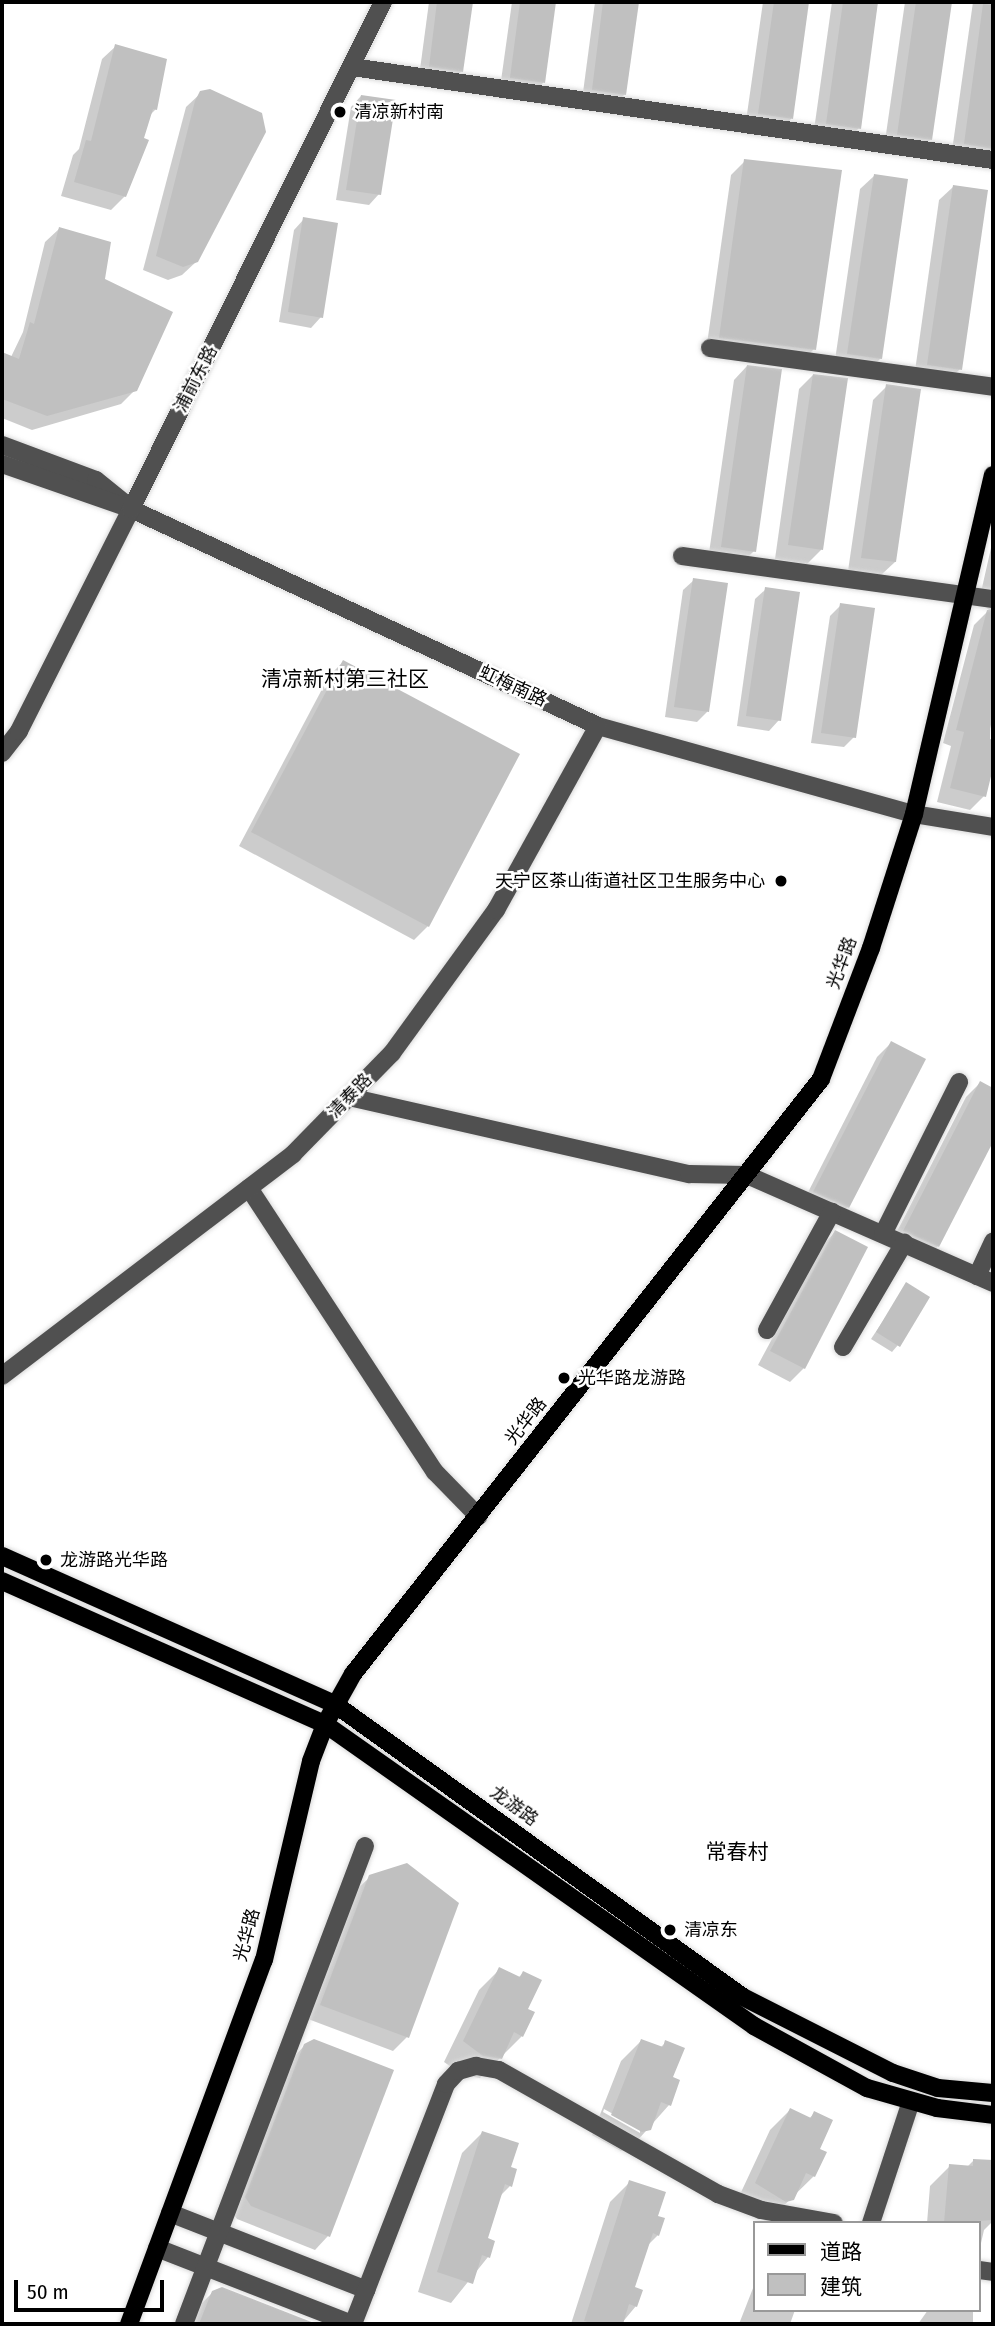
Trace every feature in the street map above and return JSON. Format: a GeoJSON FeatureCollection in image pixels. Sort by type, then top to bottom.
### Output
{"type":"FeatureCollection","features":[{"type":"Feature","properties":{"kind":"main road","name":"光华路"},"geometry":{"type":"LineString","coordinates":[[129,2324],[264,1959],[311,1761],[324,1724],[353,1674],[821,1079],[871,948],[914,814],[993,475]]}},
{"type":"Feature","properties":{"kind":"main road","name":"龙游路"},"geometry":{"type":"LineString","coordinates":[[2,1556],[336,1704],[743,1997],[893,2073],[938,2088],[993,2094]]}},
{"type":"Feature","properties":{"kind":"main road"},"geometry":{"type":"LineString","coordinates":[[2,1581],[324,1724],[366,1749],[754,2026],[867,2088],[911,2101],[993,2115]]}},
{"type":"Feature","properties":{"kind":"street","name":"浦前东路"},"geometry":{"type":"LineString","coordinates":[[2,753],[19,731],[383,2]]}},
{"type":"Feature","properties":{"kind":"street"},"geometry":{"type":"LineString","coordinates":[[352,67],[993,160]]}},
{"type":"Feature","properties":{"kind":"street"},"geometry":{"type":"LineString","coordinates":[[710,348],[993,387]]}},
{"type":"Feature","properties":{"kind":"street","name":"虹梅南路"},"geometry":{"type":"LineString","coordinates":[[2,445],[96,480],[131,509]]}},
{"type":"Feature","properties":{"kind":"street","name":"虹梅南路"},"geometry":{"type":"LineString","coordinates":[[2,464],[131,509],[598,726],[914,814],[993,827]]}},
{"type":"Feature","properties":{"kind":"street"},"geometry":{"type":"LineString","coordinates":[[682,556],[966,592],[993,599]]}},
{"type":"Feature","properties":{"kind":"street","name":"清泰路"},"geometry":{"type":"LineString","coordinates":[[2,1376],[293,1154],[392,1053],[496,911],[598,726]]}},
{"type":"Feature","properties":{"kind":"street"},"geometry":{"type":"LineString","coordinates":[[883,1234],[959,1082]]}},
{"type":"Feature","properties":{"kind":"street"},"geometry":{"type":"LineString","coordinates":[[349,1097],[690,1174],[747,1175],[985,1279],[993,1241]]}},
{"type":"Feature","properties":{"kind":"street"},"geometry":{"type":"LineString","coordinates":[[249,1188],[435,1472],[478,1516]]}},
{"type":"Feature","properties":{"kind":"street"},"geometry":{"type":"LineString","coordinates":[[767,1330],[832,1212]]}},
{"type":"Feature","properties":{"kind":"street"},"geometry":{"type":"LineString","coordinates":[[843,1347],[904,1244]]}},
{"type":"Feature","properties":{"kind":"street"},"geometry":{"type":"LineString","coordinates":[[184,2324],[365,1846]]}},
{"type":"Feature","properties":{"kind":"street"},"geometry":{"type":"LineString","coordinates":[[157,2248],[352,2324],[446,2084],[458,2071],[476,2066],[499,2070],[718,2194],[761,2210],[823,2221]]}},
{"type":"Feature","properties":{"kind":"street"},"geometry":{"type":"LineString","coordinates":[[872,2221],[911,2101]]}},
{"type":"Feature","properties":{"kind":"street"},"geometry":{"type":"LineString","coordinates":[[170,2213],[366,2290]]}},
{"type":"Feature","properties":{"kind":"building"},"geometry":{"type":"Polygon","coordinates":[[[437,2],[473,2],[463,72],[429,67],[437,2]]]}},
{"type":"Feature","properties":{"kind":"building"},"geometry":{"type":"Polygon","coordinates":[[[520,2],[556,2],[545,83],[510,78],[520,2]]]}},
{"type":"Feature","properties":{"kind":"building"},"geometry":{"type":"Polygon","coordinates":[[[603,2],[639,2],[626,95],[592,90],[603,2]]]}},
{"type":"Feature","properties":{"kind":"building"},"geometry":{"type":"Polygon","coordinates":[[[774,2],[809,2],[793,119],[758,114],[774,2]]]}},
{"type":"Feature","properties":{"kind":"building"},"geometry":{"type":"Polygon","coordinates":[[[843,2],[878,2],[861,129],[826,124],[843,2]]]}},
{"type":"Feature","properties":{"kind":"building"},"geometry":{"type":"Polygon","coordinates":[[[916,2],[952,2],[932,140],[897,135],[916,2]]]}},
{"type":"Feature","properties":{"kind":"building"},"geometry":{"type":"Polygon","coordinates":[[[983,4],[993,5],[993,149],[964,144],[983,4]]]}},
{"type":"Feature","properties":{"kind":"building"},"geometry":{"type":"Polygon","coordinates":[[[115,44],[167,59],[157,110],[153,109],[144,138],[149,140],[126,197],[74,182],[86,140],[91,141],[115,44]]]}},
{"type":"Feature","properties":{"kind":"building"},"geometry":{"type":"Polygon","coordinates":[[[210,89],[262,113],[266,132],[198,262],[183,267],[156,256],[195,101],[200,91],[210,89]]]}},
{"type":"Feature","properties":{"kind":"building"},"geometry":{"type":"Polygon","coordinates":[[[361,95],[396,100],[381,195],[346,190],[361,95]]]}},
{"type":"Feature","properties":{"kind":"building"},"geometry":{"type":"Polygon","coordinates":[[[744,159],[842,170],[816,350],[719,338],[744,159]]]}},
{"type":"Feature","properties":{"kind":"building"},"geometry":{"type":"Polygon","coordinates":[[[874,174],[908,179],[882,359],[847,354],[874,174]]]}},
{"type":"Feature","properties":{"kind":"building"},"geometry":{"type":"Polygon","coordinates":[[[953,185],[988,190],[962,370],[927,365],[953,185]]]}},
{"type":"Feature","properties":{"kind":"building"},"geometry":{"type":"Polygon","coordinates":[[[303,217],[338,223],[323,318],[288,312],[303,217]]]}},
{"type":"Feature","properties":{"kind":"building"},"geometry":{"type":"Polygon","coordinates":[[[59,227],[111,242],[105,279],[173,312],[137,391],[47,416],[2,399],[2,352],[19,359],[30,322],[34,324],[59,227]]]}},
{"type":"Feature","properties":{"kind":"building"},"geometry":{"type":"Polygon","coordinates":[[[747,365],[782,369],[756,552],[721,547],[747,365]]]}},
{"type":"Feature","properties":{"kind":"building"},"geometry":{"type":"Polygon","coordinates":[[[813,374],[848,378],[823,550],[788,545],[813,374]]]}},
{"type":"Feature","properties":{"kind":"building"},"geometry":{"type":"Polygon","coordinates":[[[886,384],[921,389],[896,562],[861,558],[886,384]]]}},
{"type":"Feature","properties":{"kind":"building"},"geometry":{"type":"Polygon","coordinates":[[[693,578],[728,583],[709,712],[674,707],[693,578]]]}},
{"type":"Feature","properties":{"kind":"building"},"geometry":{"type":"Polygon","coordinates":[[[765,587],[800,592],[781,721],[746,716],[765,587]]]}},
{"type":"Feature","properties":{"kind":"building"},"geometry":{"type":"Polygon","coordinates":[[[840,603],[875,608],[856,738],[821,733],[840,603]]]}},
{"type":"Feature","properties":{"kind":"building"},"geometry":{"type":"Polygon","coordinates":[[[987,610],[993,610],[990,739],[993,740],[993,768],[986,797],[950,788],[964,732],[956,730],[987,610]]]}},
{"type":"Feature","properties":{"kind":"building"},"geometry":{"type":"Polygon","coordinates":[[[343,660],[520,754],[429,927],[251,832],[343,660]]]}},
{"type":"Feature","properties":{"kind":"building"},"geometry":{"type":"Polygon","coordinates":[[[891,1041],[926,1059],[849,1208],[813,1192],[891,1041]]]}},
{"type":"Feature","properties":{"kind":"building"},"geometry":{"type":"Polygon","coordinates":[[[980,1081],[993,1088],[993,1142],[939,1247],[903,1231],[980,1081]]]}},
{"type":"Feature","properties":{"kind":"building"},"geometry":{"type":"Polygon","coordinates":[[[835,1230],[868,1247],[805,1369],[770,1351],[835,1230]]]}},
{"type":"Feature","properties":{"kind":"building"},"geometry":{"type":"Polygon","coordinates":[[[906,1282],[930,1297],[900,1347],[876,1332],[906,1282]]]}},
{"type":"Feature","properties":{"kind":"building"},"geometry":{"type":"Polygon","coordinates":[[[407,1863],[459,1903],[409,2038],[320,2005],[369,1875],[407,1863]]]}},
{"type":"Feature","properties":{"kind":"building"},"geometry":{"type":"Polygon","coordinates":[[[499,1967],[520,1977],[523,1971],[542,1980],[528,2009],[535,2012],[523,2037],[514,2032],[502,2059],[483,2056],[463,2041],[499,1967]]]}},
{"type":"Feature","properties":{"kind":"building"},"geometry":{"type":"Polygon","coordinates":[[[314,2039],[394,2070],[330,2237],[251,2206],[245,2197],[304,2044],[314,2039]]]}},
{"type":"Feature","properties":{"kind":"building"},"geometry":{"type":"Polygon","coordinates":[[[641,2039],[663,2047],[665,2040],[685,2048],[673,2077],[680,2080],[671,2106],[661,2102],[651,2130],[642,2132],[611,2115],[641,2039]]]}},
{"type":"Feature","properties":{"kind":"building"},"geometry":{"type":"Polygon","coordinates":[[[790,2108],[811,2118],[814,2111],[833,2120],[820,2149],[827,2152],[815,2177],[806,2173],[794,2200],[786,2202],[755,2183],[790,2108]]]}},
{"type":"Feature","properties":{"kind":"building"},"geometry":{"type":"Polygon","coordinates":[[[482,2131],[519,2143],[511,2167],[517,2169],[512,2187],[505,2184],[488,2238],[495,2241],[490,2258],[482,2255],[473,2284],[437,2272],[482,2131]]]}},
{"type":"Feature","properties":{"kind":"building"},"geometry":{"type":"Polygon","coordinates":[[[973,2159],[993,2160],[993,2220],[944,2221],[949,2164],[973,2166],[973,2159]]]}},
{"type":"Feature","properties":{"kind":"building"},"geometry":{"type":"Polygon","coordinates":[[[629,2180],[666,2192],[658,2216],[665,2218],[659,2236],[653,2233],[635,2287],[643,2290],[637,2307],[629,2304],[623,2324],[594,2324],[584,2321],[629,2180]]]}},
{"type":"Feature","properties":{"kind":"building"},"geometry":{"type":"Polygon","coordinates":[[[222,2287],[314,2324],[199,2324],[212,2291],[222,2287]]]}},
{"type":"Feature","properties":{"kind":"place","name":"清凉新村南"},"geometry":{"type":"Point","coordinates":[340,112]}},
{"type":"Feature","properties":{"kind":"place","name":"天宁区茶山街道社区卫生服务中心"},"geometry":{"type":"Point","coordinates":[781,881]}},
{"type":"Feature","properties":{"kind":"place","name":"光华路龙游路"},"geometry":{"type":"Point","coordinates":[564,1378]}},
{"type":"Feature","properties":{"kind":"place","name":"龙游路光华路"},"geometry":{"type":"Point","coordinates":[46,1560]}},
{"type":"Feature","properties":{"kind":"place","name":"清凉东"},"geometry":{"type":"Point","coordinates":[670,1930]}},
{"type":"Feature","properties":{"kind":"district","name":"清凉新村第三社区"},"geometry":{"type":"Point","coordinates":[345,679]}},
{"type":"Feature","properties":{"kind":"district","name":"常春村"},"geometry":{"type":"Point","coordinates":[737,1852]}}]}
